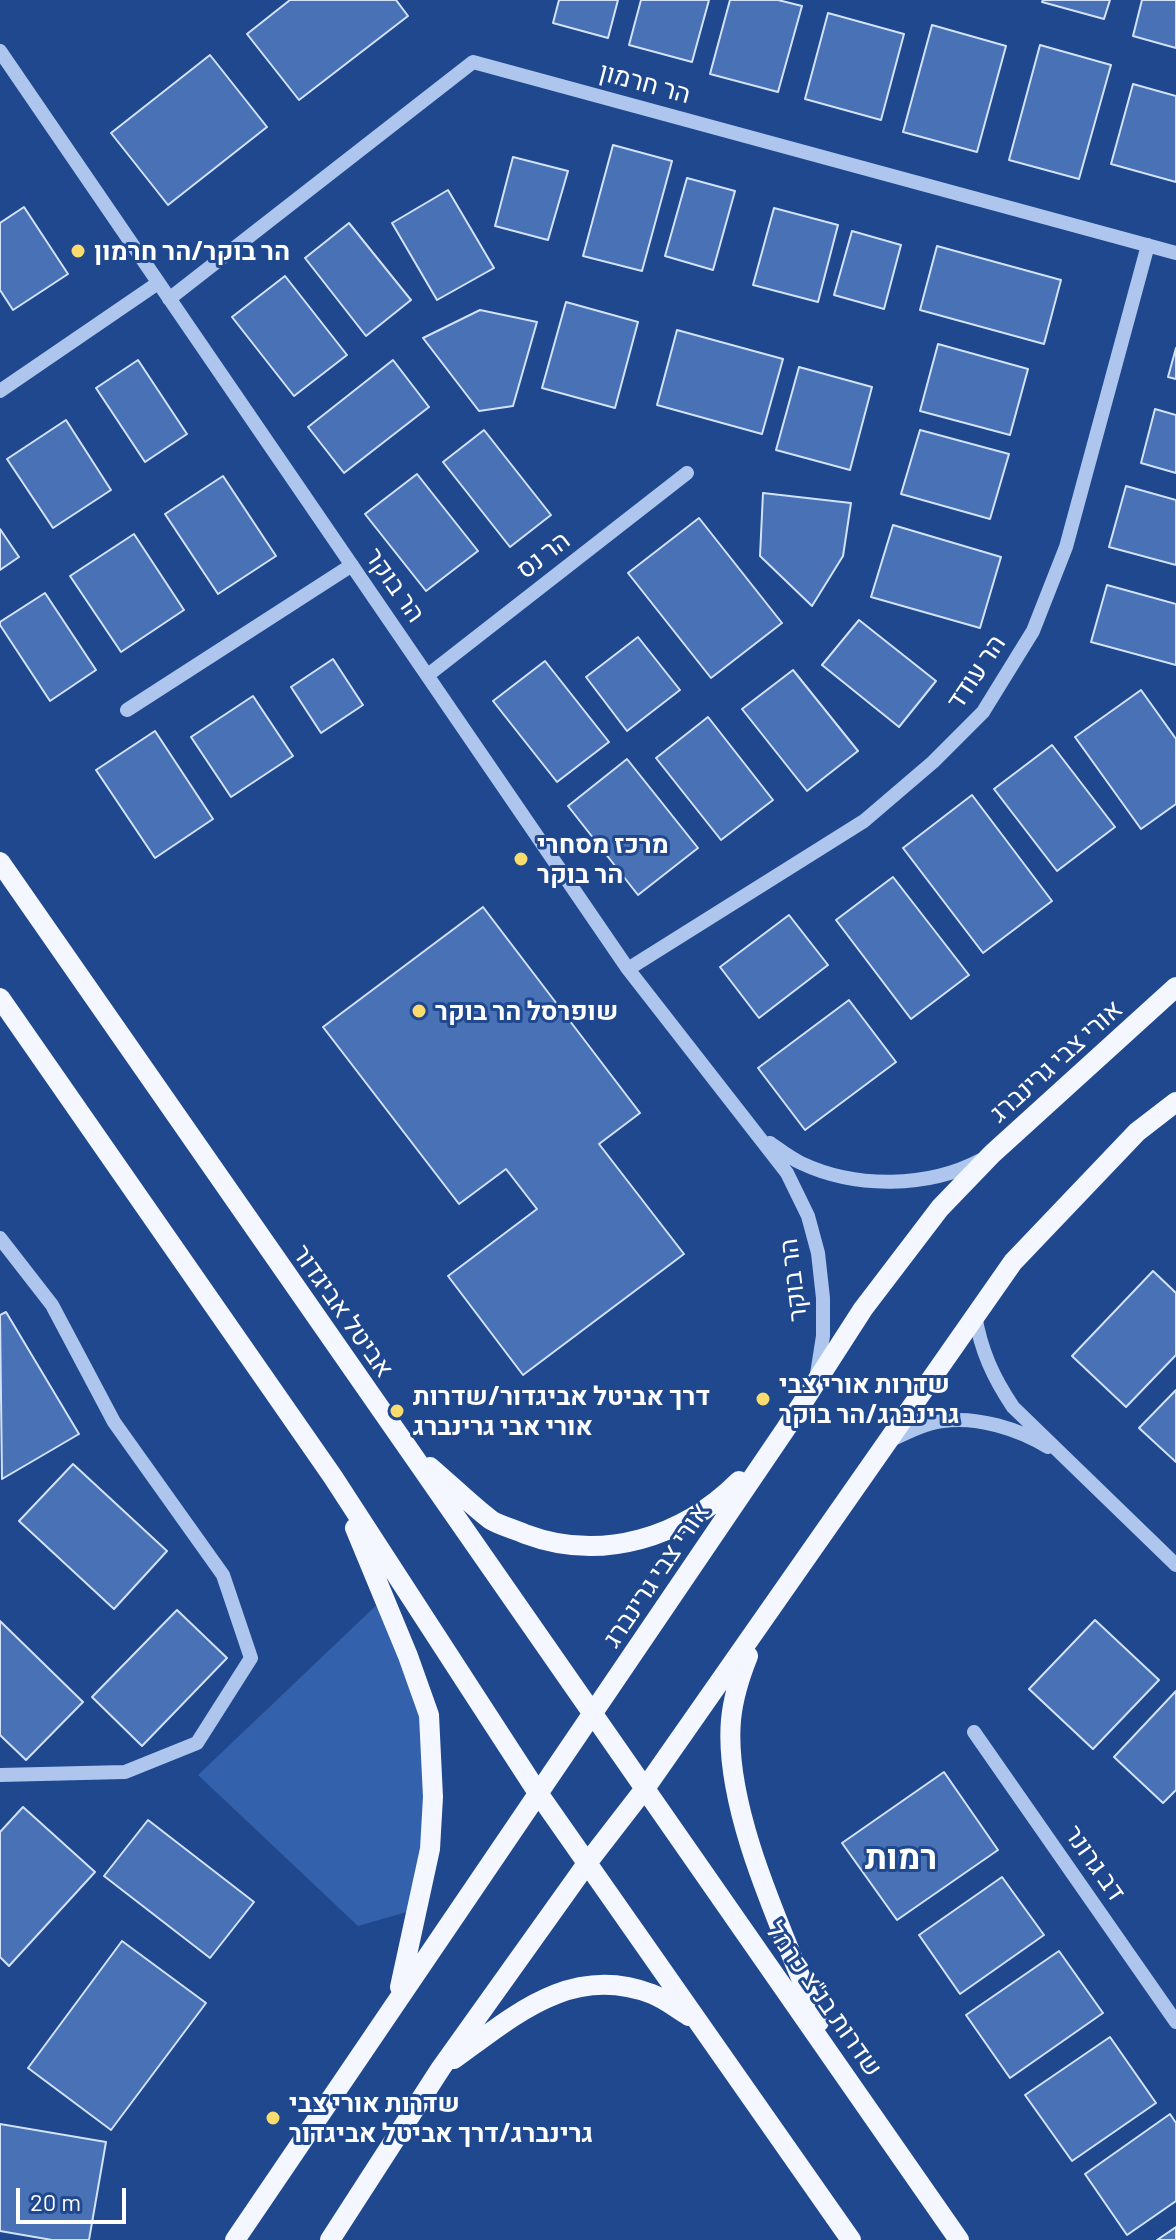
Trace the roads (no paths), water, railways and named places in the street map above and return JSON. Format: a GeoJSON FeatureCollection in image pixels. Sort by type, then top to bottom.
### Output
{"type":"FeatureCollection","features":[{"type":"Feature","properties":{"kind":"main road","name":"אביטל אביגדור"},"geometry":{"type":"LineString","coordinates":[[0,862],[646,1787]]}},
{"type":"Feature","properties":{"kind":"main road","name":"אורי צבי גרינברג"},"geometry":{"type":"LineString","coordinates":[[235,2240],[787,1427],[863,1309],[940,1208],[992,1154],[1176,987]]}},
{"type":"Feature","properties":{"kind":"main road"},"geometry":{"type":"LineString","coordinates":[[0,998],[333,1477],[538,1793],[851,2240]]}},
{"type":"Feature","properties":{"kind":"main road"},"geometry":{"type":"LineString","coordinates":[[330,2240],[441,2068],[588,1862],[646,1787],[1013,1262],[1137,1132],[1176,1102]]}},
{"type":"Feature","properties":{"kind":"main road"},"geometry":{"type":"LineString","coordinates":[[406,1446],[493,1521],[548,1543],[582,1546],[627,1544],[674,1529],[722,1498],[787,1427]]}},
{"type":"Feature","properties":{"kind":"main road"},"geometry":{"type":"LineString","coordinates":[[333,1477],[391,1612],[429,1715],[433,1797],[430,1849],[398,1999]]}},
{"type":"Feature","properties":{"kind":"main road"},"geometry":{"type":"LineString","coordinates":[[764,1620],[738,1680],[731,1720],[731,1761],[752,1851],[833,2055]]}},
{"type":"Feature","properties":{"kind":"main road","name":"שדרות בנ\"צ כרמל"},"geometry":{"type":"LineString","coordinates":[[646,1787],[959,2240]]}},
{"type":"Feature","properties":{"kind":"main road"},"geometry":{"type":"LineString","coordinates":[[441,2068],[529,2005],[570,1988],[607,1983],[653,1994],[696,2020]]}},
{"type":"Feature","properties":{"kind":"street","name":"הר בוקר"},"geometry":{"type":"LineString","coordinates":[[0,51],[628,969],[787,1173],[808,1216],[818,1253],[823,1324],[816,1379]]}},
{"type":"Feature","properties":{"kind":"street","name":"הר חרמון"},"geometry":{"type":"LineString","coordinates":[[169,299],[473,62],[1176,253]]}},
{"type":"Feature","properties":{"kind":"street","name":"הר עודד"},"geometry":{"type":"LineString","coordinates":[[628,969],[864,821],[933,762],[983,712],[1033,631],[1066,547],[1148,245]]}},
{"type":"Feature","properties":{"kind":"street"},"geometry":{"type":"LineString","coordinates":[[0,391],[158,283]]}},
{"type":"Feature","properties":{"kind":"street","name":"הר נס"},"geometry":{"type":"LineString","coordinates":[[428,675],[687,473]]}},
{"type":"Feature","properties":{"kind":"street"},"geometry":{"type":"LineString","coordinates":[[127,710],[352,565]]}},
{"type":"Feature","properties":{"kind":"street","name":"הר בוקר"},"geometry":{"type":"LineString","coordinates":[[763,1139],[801,1163],[839,1176],[873,1181],[941,1176],[968,1167],[992,1154]]}},
{"type":"Feature","properties":{"kind":"street"},"geometry":{"type":"LineString","coordinates":[[0,1238],[52,1305],[114,1422],[223,1575],[251,1658],[197,1743],[125,1772],[0,1775]]}},
{"type":"Feature","properties":{"kind":"street"},"geometry":{"type":"LineString","coordinates":[[975,1315],[980,1346],[992,1376],[1013,1407],[1176,1565]]}},
{"type":"Feature","properties":{"kind":"street"},"geometry":{"type":"LineString","coordinates":[[887,1441],[943,1421],[969,1421],[1004,1427],[1041,1443],[1068,1461]]}},
{"type":"Feature","properties":{"kind":"street","name":"דב גרונר"},"geometry":{"type":"LineString","coordinates":[[974,1732],[1176,2022]]}},
{"type":"Feature","properties":{"kind":"place","name":"הר בוקר/הר חרמון"},"geometry":{"type":"Point","coordinates":[78,251]}},
{"type":"Feature","properties":{"kind":"place","name":"מרכז מסחרי הר בוקר"},"geometry":{"type":"Point","coordinates":[521,859]}},
{"type":"Feature","properties":{"kind":"place","name":"שופרסל הר בוקר"},"geometry":{"type":"Point","coordinates":[419,1011]}},
{"type":"Feature","properties":{"kind":"place","name":"שדרות אורי צבי גרינברג/הר בוקר"},"geometry":{"type":"Point","coordinates":[763,1399]}},
{"type":"Feature","properties":{"kind":"place","name":"דרך אביטל אביגדור/שדרות אורי אבי גרינברג"},"geometry":{"type":"Point","coordinates":[397,1411]}},
{"type":"Feature","properties":{"kind":"place","name":"שדרות אורי צבי גרינברג/דרך אביטל אביגדור"},"geometry":{"type":"Point","coordinates":[273,2118]}},
{"type":"Feature","properties":{"kind":"district","name":"רמות"},"geometry":{"type":"Point","coordinates":[901,1858]}}]}
